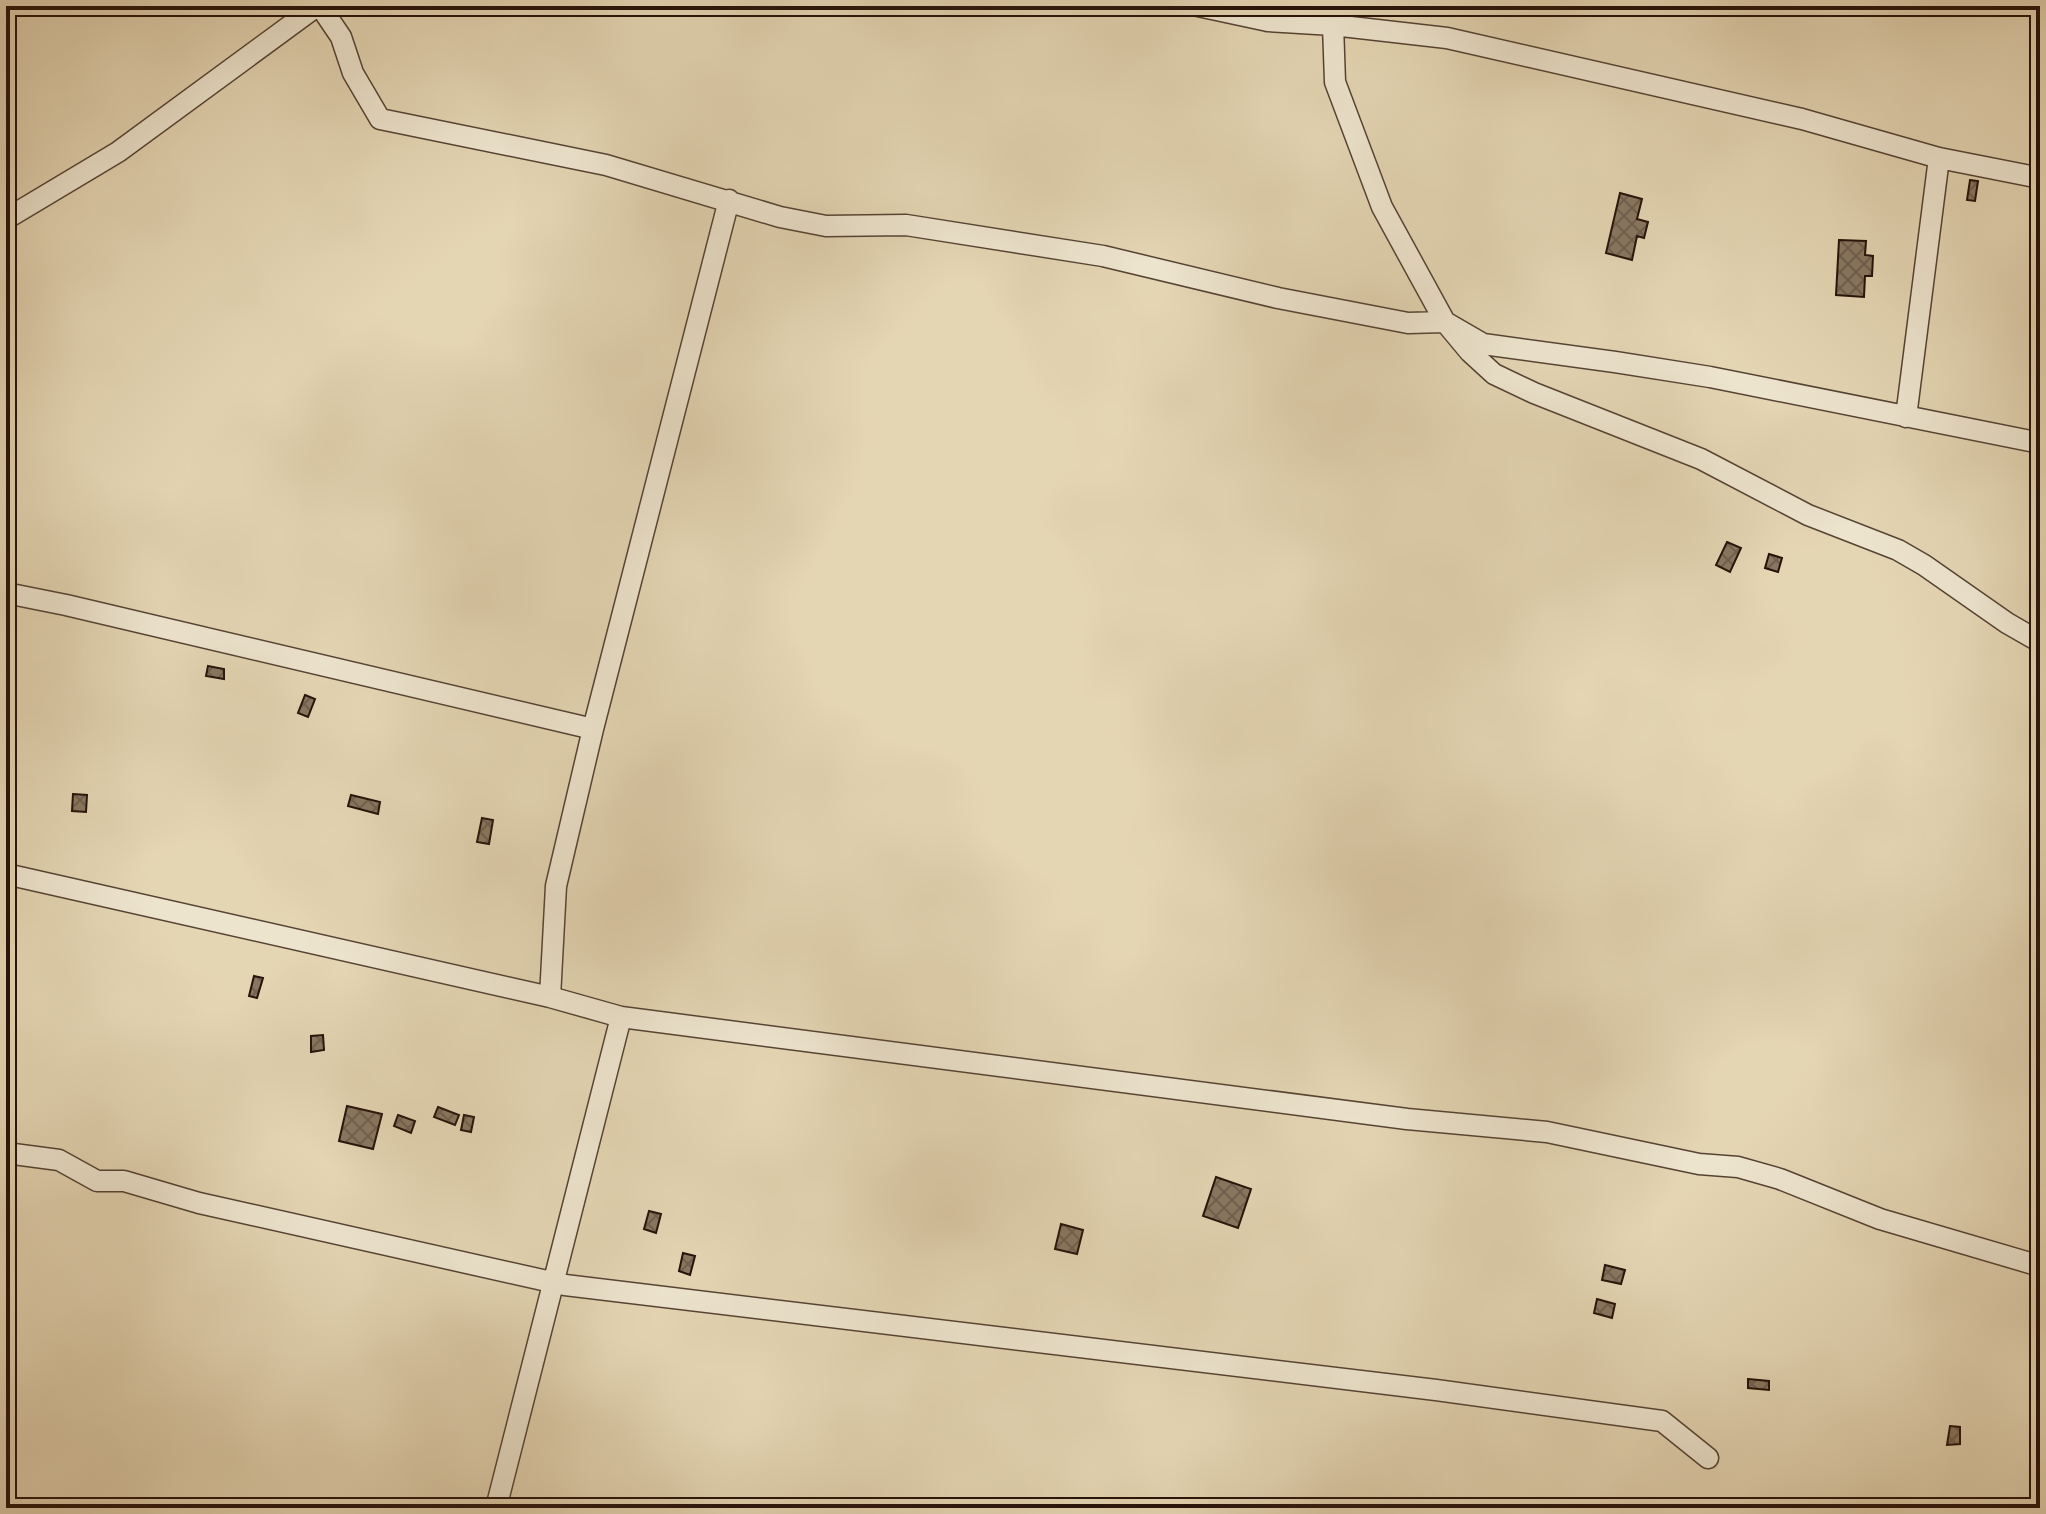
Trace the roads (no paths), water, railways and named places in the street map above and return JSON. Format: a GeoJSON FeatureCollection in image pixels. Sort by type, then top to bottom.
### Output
{"type":"FeatureCollection","features":[{"type":"Feature","properties":{"kind":"street"},"geometry":{"type":"LineString","coordinates":[[6,219],[118,152],[319,6],[341,37],[353,73],[380,119],[606,165],[780,217],[826,226],[906,225],[1103,256],[1334,309],[1408,323],[1445,322],[1483,344],[1710,377],[2040,443]]}},
{"type":"Feature","properties":{"kind":"street"},"geometry":{"type":"LineString","coordinates":[[1198,6],[1447,38],[1802,119],[1939,158],[2040,178]]}},
{"type":"Feature","properties":{"kind":"street"},"geometry":{"type":"LineString","coordinates":[[1333,25],[1335,82],[1382,207],[1445,322],[1494,374],[1701,459],[1808,515],[1898,550],[2040,642]]}},
{"type":"Feature","properties":{"kind":"street"},"geometry":{"type":"LineString","coordinates":[[1906,417],[1939,158]]}},
{"type":"Feature","properties":{"kind":"street"},"geometry":{"type":"LineString","coordinates":[[550,997],[556,886],[593,729],[729,200]]}},
{"type":"Feature","properties":{"kind":"street"},"geometry":{"type":"LineString","coordinates":[[6,593],[593,729]]}},
{"type":"Feature","properties":{"kind":"street"},"geometry":{"type":"LineString","coordinates":[[6,874],[550,997],[621,1017],[1407,1119],[1547,1132],[1699,1164],[1738,1167],[1780,1179],[1880,1219],[2040,1266]]}},
{"type":"Feature","properties":{"kind":"street"},"geometry":{"type":"LineString","coordinates":[[496,1508],[621,1017]]}},
{"type":"Feature","properties":{"kind":"street"},"geometry":{"type":"LineString","coordinates":[[6,1153],[59,1160],[97,1181],[124,1181],[199,1203],[555,1283],[1436,1390],[1662,1421],[1708,1458]]}}]}
